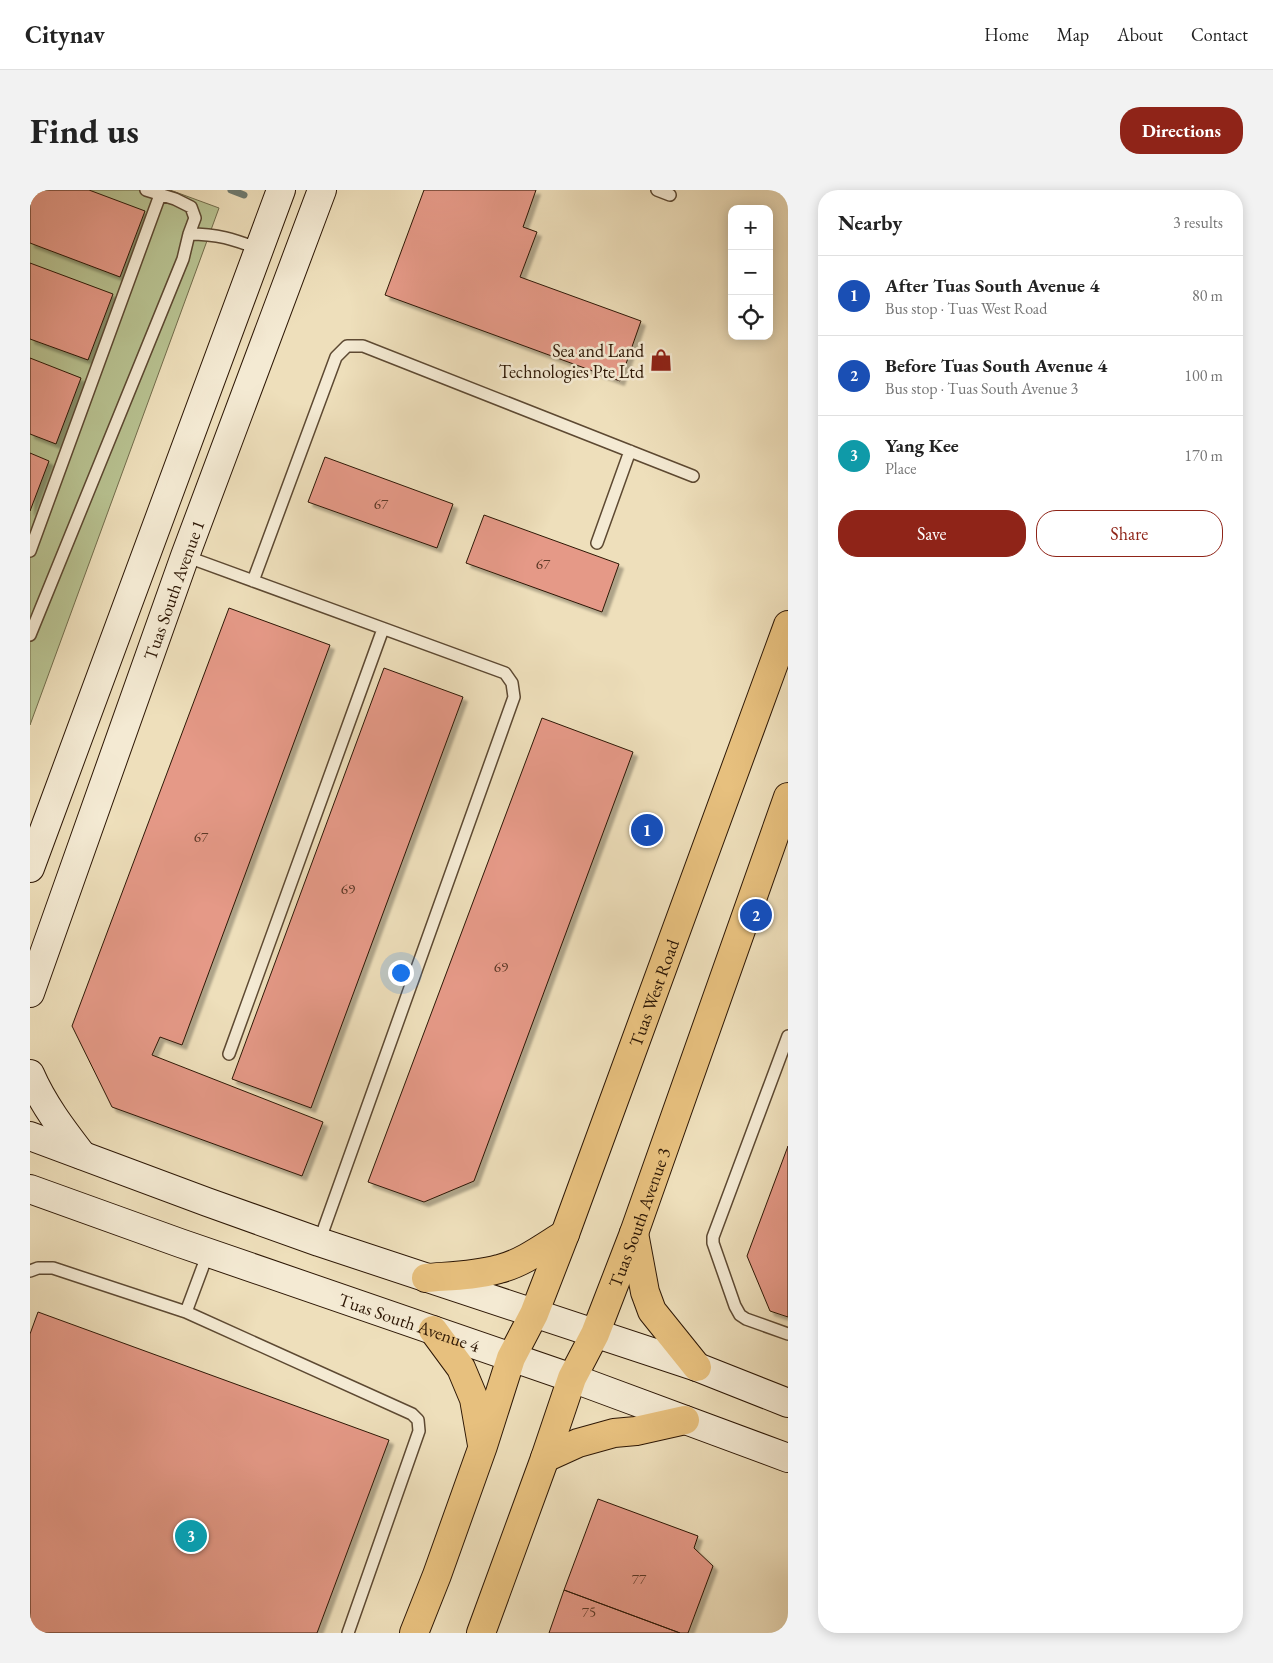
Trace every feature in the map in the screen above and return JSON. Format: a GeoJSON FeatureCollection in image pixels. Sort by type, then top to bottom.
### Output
{"type":"FeatureCollection","features":[{"type":"Feature","properties":{"kind":"main road","name":"Tuas South Avenue 1"},"geometry":{"type":"LineString","coordinates":[[30,868],[281,190]]}},
{"type":"Feature","properties":{"kind":"main road","name":"Tuas South Avenue 1"},"geometry":{"type":"LineString","coordinates":[[30,993],[185,556],[322,190]]}},
{"type":"Feature","properties":{"kind":"main road","name":"Tuas West Road"},"geometry":{"type":"LineString","coordinates":[[511,1358],[534,1314],[565,1234],[788,625]]}},
{"type":"Feature","properties":{"kind":"main road","name":"Tuas South Avenue 3"},"geometry":{"type":"LineString","coordinates":[[481,1633],[572,1378],[595,1334],[634,1233],[788,798]]}},
{"type":"Feature","properties":{"kind":"main road"},"geometry":{"type":"LineString","coordinates":[[30,1074],[53,1118],[82,1154]]}},
{"type":"Feature","properties":{"kind":"main road"},"geometry":{"type":"LineString","coordinates":[[30,1136],[319,1242],[697,1367],[788,1403]]}},
{"type":"Feature","properties":{"kind":"main road","name":"Tuas South Avenue 4"},"geometry":{"type":"LineString","coordinates":[[30,1189],[208,1253],[572,1378],[788,1458]]}},
{"type":"Feature","properties":{"kind":"main road"},"geometry":{"type":"LineString","coordinates":[[30,1205],[66,1202]]}},
{"type":"Feature","properties":{"kind":"main road"},"geometry":{"type":"LineString","coordinates":[[634,1233],[645,1292],[652,1311],[697,1367]]}},
{"type":"Feature","properties":{"kind":"main road"},"geometry":{"type":"LineString","coordinates":[[426,1278],[473,1275],[501,1269],[533,1255],[565,1234]]}},
{"type":"Feature","properties":{"kind":"main road"},"geometry":{"type":"LineString","coordinates":[[434,1330],[461,1368],[474,1399],[483,1446]]}},
{"type":"Feature","properties":{"kind":"main road"},"geometry":{"type":"LineString","coordinates":[[414,1633],[437,1575],[483,1446],[511,1358]]}},
{"type":"Feature","properties":{"kind":"main road"},"geometry":{"type":"LineString","coordinates":[[545,1458],[578,1443],[614,1433],[636,1431],[685,1420]]}},
{"type":"Feature","properties":{"kind":"lane"},"geometry":{"type":"LineString","coordinates":[[30,635],[183,259],[195,218],[191,206],[146,190]]}},
{"type":"Feature","properties":{"kind":"lane"},"geometry":{"type":"LineString","coordinates":[[657,190],[670,195]]}},
{"type":"Feature","properties":{"kind":"lane"},"geometry":{"type":"LineString","coordinates":[[30,551],[160,195]]}},
{"type":"Feature","properties":{"kind":"lane"},"geometry":{"type":"LineString","coordinates":[[189,234],[209,234],[228,238],[259,249]]}},
{"type":"Feature","properties":{"kind":"lane"},"geometry":{"type":"LineString","coordinates":[[253,581],[336,357],[347,346],[363,346],[693,476]]}},
{"type":"Feature","properties":{"kind":"lane"},"geometry":{"type":"LineString","coordinates":[[597,544],[630,451]]}},
{"type":"Feature","properties":{"kind":"lane"},"geometry":{"type":"LineString","coordinates":[[185,556],[505,673],[512,683],[514,697],[319,1242]]}},
{"type":"Feature","properties":{"kind":"lane"},"geometry":{"type":"LineString","coordinates":[[229,1054],[383,629]]}},
{"type":"Feature","properties":{"kind":"lane"},"geometry":{"type":"LineString","coordinates":[[788,1036],[712,1237],[712,1243],[740,1315],[746,1319],[788,1334]]}},
{"type":"Feature","properties":{"kind":"lane"},"geometry":{"type":"LineString","coordinates":[[186,1312],[208,1253]]}},
{"type":"Feature","properties":{"kind":"lane"},"geometry":{"type":"LineString","coordinates":[[30,1271],[38,1268],[53,1268],[186,1312],[412,1414],[418,1420],[419,1431],[348,1633]]}},
{"type":"Feature","properties":{"kind":"green space"},"geometry":{"type":"Polygon","coordinates":[[[30,190],[170,190],[219,208],[30,725],[30,190]]]}},
{"type":"Feature","properties":{"kind":"building"},"geometry":{"type":"Polygon","coordinates":[[[30,190],[89,190],[145,211],[120,277],[30,243],[30,190]]]}},
{"type":"Feature","properties":{"kind":"building"},"geometry":{"type":"Polygon","coordinates":[[[424,190],[536,190],[523,227],[537,232],[520,277],[641,321],[620,381],[385,295],[424,190]]]}},
{"type":"Feature","properties":{"kind":"building"},"geometry":{"type":"Polygon","coordinates":[[[30,263],[113,294],[88,360],[30,339],[30,263]]]}},
{"type":"Feature","properties":{"kind":"building"},"geometry":{"type":"Polygon","coordinates":[[[30,358],[81,378],[56,444],[30,434],[30,358]]]}},
{"type":"Feature","properties":{"kind":"building"},"geometry":{"type":"Polygon","coordinates":[[[30,453],[49,461],[30,511],[30,453]]]}},
{"type":"Feature","properties":{"kind":"building"},"geometry":{"type":"Polygon","coordinates":[[[325,457],[453,504],[437,548],[308,502],[325,457]]]}},
{"type":"Feature","properties":{"kind":"building"},"geometry":{"type":"Polygon","coordinates":[[[484,515],[619,564],[602,612],[466,563],[484,515]]]}},
{"type":"Feature","properties":{"kind":"building"},"geometry":{"type":"Polygon","coordinates":[[[229,608],[330,645],[182,1045],[160,1037],[152,1055],[323,1122],[302,1176],[112,1107],[72,1026],[229,608]]]}},
{"type":"Feature","properties":{"kind":"building"},"geometry":{"type":"Polygon","coordinates":[[[384,668],[463,697],[311,1108],[232,1079],[384,668]]]}},
{"type":"Feature","properties":{"kind":"building"},"geometry":{"type":"Polygon","coordinates":[[[542,718],[633,752],[474,1181],[424,1202],[368,1182],[542,718]]]}},
{"type":"Feature","properties":{"kind":"building"},"geometry":{"type":"Polygon","coordinates":[[[788,1146],[788,1317],[770,1311],[747,1256],[788,1146]]]}},
{"type":"Feature","properties":{"kind":"building"},"geometry":{"type":"Polygon","coordinates":[[[38,1312],[389,1440],[317,1633],[30,1633],[30,1334],[38,1312]]]}},
{"type":"Feature","properties":{"kind":"building"},"geometry":{"type":"Polygon","coordinates":[[[598,1499],[698,1536],[694,1548],[713,1566],[688,1633],[680,1633],[564,1590],[598,1499]]]}},
{"type":"Feature","properties":{"kind":"building"},"geometry":{"type":"Polygon","coordinates":[[[564,1590],[680,1633],[549,1633],[564,1590]]]}},
{"type":"Feature","properties":{"kind":"waterway"},"geometry":{"type":"LineString","coordinates":[[231,190],[244,195]]}},
{"type":"Feature","properties":{"kind":"place","name":"Sea and Land Technologies Pte Ltd"},"geometry":{"type":"Point","coordinates":[661,360]}},
{"type":"Feature","properties":{"kind":"place","name":"After Tuas South Avenue 4"},"geometry":{"type":"Point","coordinates":[647,830]}},
{"type":"Feature","properties":{"kind":"place","name":"Before Tuas South Avenue 4"},"geometry":{"type":"Point","coordinates":[756,915]}},
{"type":"Feature","properties":{"kind":"place","name":"Yang Kee"},"geometry":{"type":"Point","coordinates":[191,1536]}}]}
